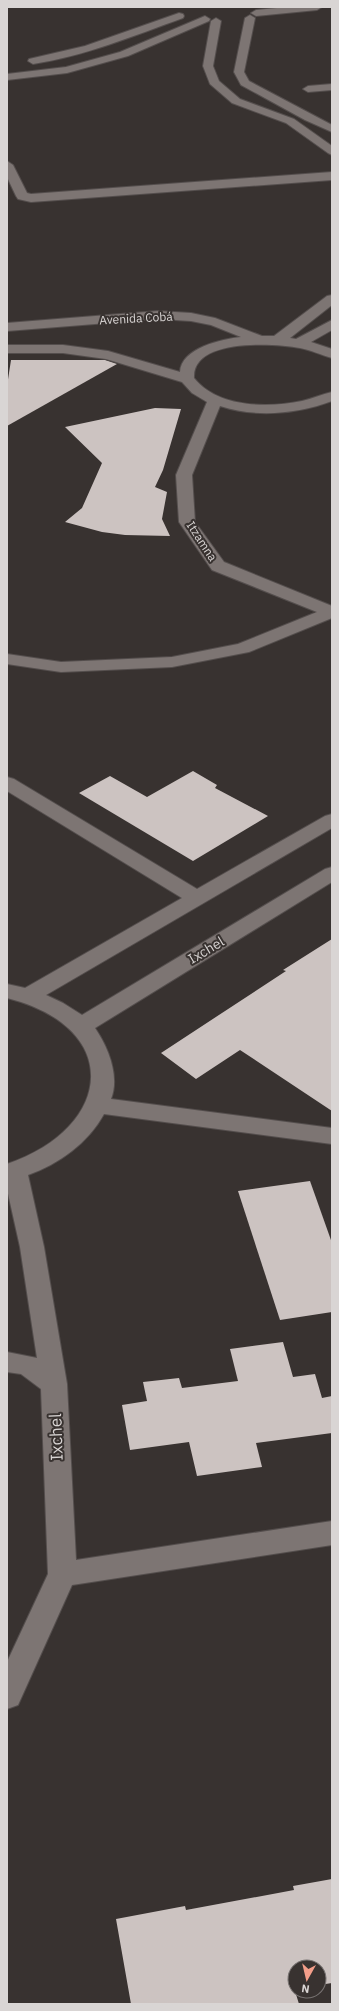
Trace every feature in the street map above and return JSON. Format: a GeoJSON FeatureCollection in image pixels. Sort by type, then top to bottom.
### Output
{"type":"FeatureCollection","features":[{"type":"Feature","properties":{"kind":"street"},"geometry":{"type":"LineString","coordinates":[[237,20],[252,13],[317,7]]}},
{"type":"Feature","properties":{"kind":"street"},"geometry":{"type":"LineString","coordinates":[[20,62],[47,59],[95,46],[190,13],[215,20]]}},
{"type":"Feature","properties":{"kind":"street"},"geometry":{"type":"LineString","coordinates":[[252,13],[239,72],[245,83],[332,129]]}},
{"type":"Feature","properties":{"kind":"street"},"geometry":{"type":"LineString","coordinates":[[7,77],[67,70],[124,54],[215,20]]}},
{"type":"Feature","properties":{"kind":"street"},"geometry":{"type":"LineString","coordinates":[[215,20],[208,66],[214,82],[236,101],[290,121],[332,151]]}},
{"type":"Feature","properties":{"kind":"street"},"geometry":{"type":"LineString","coordinates":[[308,89],[332,87]]}},
{"type":"Feature","properties":{"kind":"street"},"geometry":{"type":"LineString","coordinates":[[7,165],[22,196],[31,198],[332,176]]}},
{"type":"Feature","properties":{"kind":"street"},"geometry":{"type":"LineString","coordinates":[[278,340],[332,299]]}},
{"type":"Feature","properties":{"kind":"street","name":"Avenida Cobá"},"geometry":{"type":"LineString","coordinates":[[7,327],[164,315],[191,317],[215,322],[261,340]]}},
{"type":"Feature","properties":{"kind":"street"},"geometry":{"type":"LineString","coordinates":[[298,343],[332,324]]}},
{"type":"Feature","properties":{"kind":"street"},"geometry":{"type":"LineString","coordinates":[[187,378],[188,366],[197,356],[215,347],[237,342],[278,340],[298,343],[331,353]]}},
{"type":"Feature","properties":{"kind":"street"},"geometry":{"type":"LineString","coordinates":[[7,349],[63,349],[108,355],[187,378],[197,390],[215,400],[240,406],[261,408],[297,407],[319,402],[332,396]]}},
{"type":"Feature","properties":{"kind":"street","name":"Itzamna"},"geometry":{"type":"LineString","coordinates":[[215,400],[184,475],[187,522],[218,566],[332,612]]}},
{"type":"Feature","properties":{"kind":"street"},"geometry":{"type":"LineString","coordinates":[[297,407],[325,413]]}},
{"type":"Feature","properties":{"kind":"street"},"geometry":{"type":"LineString","coordinates":[[7,659],[61,667],[172,662],[243,648],[332,612]]}},
{"type":"Feature","properties":{"kind":"street"},"geometry":{"type":"LineString","coordinates":[[7,783],[197,898]]}},
{"type":"Feature","properties":{"kind":"street"},"geometry":{"type":"LineString","coordinates":[[17,994],[197,898],[332,820]]}},
{"type":"Feature","properties":{"kind":"street","name":"Ixchel"},"geometry":{"type":"LineString","coordinates":[[81,1026],[332,874]]}},
{"type":"Feature","properties":{"kind":"street"},"geometry":{"type":"LineString","coordinates":[[11,1172],[42,1159],[66,1144],[85,1126],[97,1105],[103,1084],[102,1064],[94,1044],[81,1026],[57,1009],[17,994]]}},
{"type":"Feature","properties":{"kind":"street"},"geometry":{"type":"LineString","coordinates":[[97,1105],[332,1136]]}},
{"type":"Feature","properties":{"kind":"street","name":"Ixchel"},"geometry":{"type":"LineString","coordinates":[[7,1695],[62,1574],[54,1384],[32,1247],[11,1172]]}},
{"type":"Feature","properties":{"kind":"street"},"geometry":{"type":"LineString","coordinates":[[7,1362],[27,1365],[54,1384]]}},
{"type":"Feature","properties":{"kind":"street"},"geometry":{"type":"LineString","coordinates":[[62,1574],[332,1533]]}},
{"type":"Feature","properties":{"kind":"building"},"geometry":{"type":"Polygon","coordinates":[[[11,360],[105,360],[117,364],[7,426],[7,386],[11,360]]]}},
{"type":"Feature","properties":{"kind":"building"},"geometry":{"type":"Polygon","coordinates":[[[155,408],[181,409],[163,470],[155,487],[167,492],[162,519],[170,536],[125,535],[102,532],[65,522],[82,508],[102,463],[65,427],[155,408]]]}},
{"type":"Feature","properties":{"kind":"building"},"geometry":{"type":"Polygon","coordinates":[[[193,771],[217,785],[215,788],[268,816],[193,861],[79,793],[110,776],[147,797],[193,771]]]}},
{"type":"Feature","properties":{"kind":"building"},"geometry":{"type":"Polygon","coordinates":[[[332,939],[332,1111],[240,1050],[196,1079],[161,1053],[286,971],[283,970],[332,939]]]}},
{"type":"Feature","properties":{"kind":"building"},"geometry":{"type":"Polygon","coordinates":[[[310,1181],[332,1243],[332,1312],[280,1320],[238,1191],[310,1181]]]}},
{"type":"Feature","properties":{"kind":"building"},"geometry":{"type":"Polygon","coordinates":[[[283,1342],[293,1377],[315,1374],[322,1398],[332,1396],[332,1433],[256,1443],[262,1467],[197,1476],[189,1442],[130,1450],[122,1405],[147,1401],[143,1382],[179,1378],[182,1388],[238,1381],[230,1349],[283,1342]]]}},
{"type":"Feature","properties":{"kind":"building"},"geometry":{"type":"Polygon","coordinates":[[[332,1879],[332,1983],[327,1984],[327,1959],[287,1959],[287,1999],[297,1999],[299,2004],[131,2004],[116,1919],[185,1906],[186,1910],[294,1890],[293,1886],[332,1879]]]}}]}
